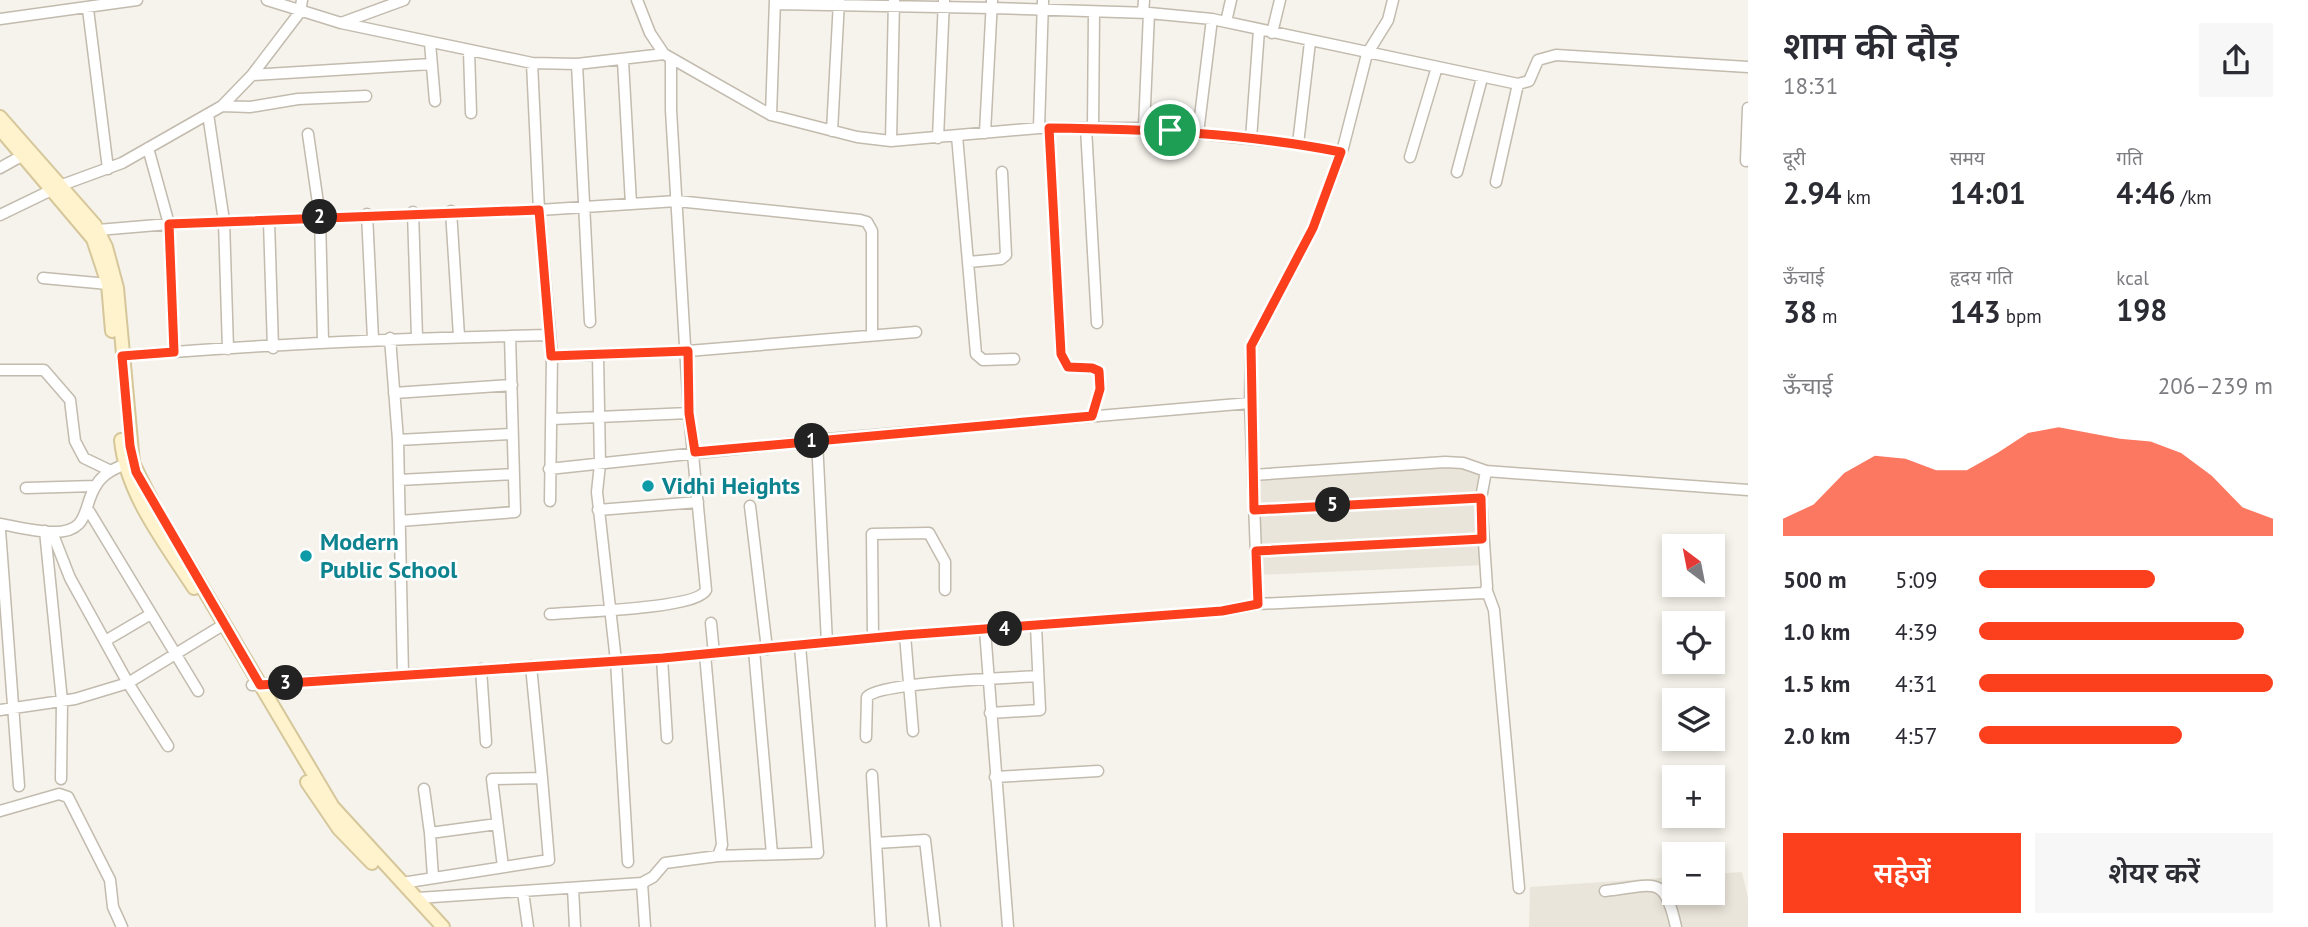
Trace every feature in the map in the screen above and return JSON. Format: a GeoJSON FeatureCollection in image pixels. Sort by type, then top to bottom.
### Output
{"type":"FeatureCollection","features":[{"type":"Feature","properties":{"kind":"street"},"geometry":{"type":"LineString","coordinates":[[0,19],[88,9],[137,0]]}},
{"type":"Feature","properties":{"kind":"street"},"geometry":{"type":"LineString","coordinates":[[267,0],[341,23],[532,63],[577,64],[667,57]]}},
{"type":"Feature","properties":{"kind":"street"},"geometry":{"type":"LineString","coordinates":[[0,215],[57,188],[108,169],[222,106],[252,75],[300,12],[302,0]]}},
{"type":"Feature","properties":{"kind":"street"},"geometry":{"type":"LineString","coordinates":[[341,23],[404,0]]}},
{"type":"Feature","properties":{"kind":"street"},"geometry":{"type":"LineString","coordinates":[[637,0],[650,33],[667,57],[771,115],[832,131],[891,141],[1044,128],[1143,128],[1298,144],[1341,152]]}},
{"type":"Feature","properties":{"kind":"street"},"geometry":{"type":"LineString","coordinates":[[1043,0],[1044,128],[1061,354],[1068,367],[1099,371],[1100,389],[1092,416]]}},
{"type":"Feature","properties":{"kind":"street"},"geometry":{"type":"LineString","coordinates":[[1143,128],[1146,13],[1144,0]]}},
{"type":"Feature","properties":{"kind":"street"},"geometry":{"type":"LineString","coordinates":[[1226,22],[1231,0]]}},
{"type":"Feature","properties":{"kind":"street"},"geometry":{"type":"LineString","coordinates":[[1272,33],[1280,0]]}},
{"type":"Feature","properties":{"kind":"street"},"geometry":{"type":"LineString","coordinates":[[1258,604],[1250,402],[1251,346],[1313,228],[1341,152],[1367,54],[1388,20],[1393,0]]}},
{"type":"Feature","properties":{"kind":"street"},"geometry":{"type":"LineString","coordinates":[[771,115],[775,2],[992,4],[1043,12],[1146,13],[1212,19],[1310,42],[1518,84],[1529,81],[1538,60],[1556,55],[1748,67]]}},
{"type":"Feature","properties":{"kind":"street"},"geometry":{"type":"LineString","coordinates":[[832,131],[839,2]]}},
{"type":"Feature","properties":{"kind":"street"},"geometry":{"type":"LineString","coordinates":[[891,141],[894,3]]}},
{"type":"Feature","properties":{"kind":"street"},"geometry":{"type":"LineString","coordinates":[[938,138],[944,4]]}},
{"type":"Feature","properties":{"kind":"street"},"geometry":{"type":"LineString","coordinates":[[985,133],[992,4]]}},
{"type":"Feature","properties":{"kind":"street"},"geometry":{"type":"LineString","coordinates":[[88,9],[108,169]]}},
{"type":"Feature","properties":{"kind":"street"},"geometry":{"type":"LineString","coordinates":[[1094,12],[1089,128],[1097,323]]}},
{"type":"Feature","properties":{"kind":"street"},"geometry":{"type":"LineString","coordinates":[[1198,133],[1212,19]]}},
{"type":"Feature","properties":{"kind":"street"},"geometry":{"type":"LineString","coordinates":[[1251,139],[1259,30]]}},
{"type":"Feature","properties":{"kind":"street"},"geometry":{"type":"LineString","coordinates":[[1298,144],[1310,42]]}},
{"type":"Feature","properties":{"kind":"street"},"geometry":{"type":"LineString","coordinates":[[430,43],[435,101]]}},
{"type":"Feature","properties":{"kind":"street"},"geometry":{"type":"LineString","coordinates":[[470,51],[471,113]]}},
{"type":"Feature","properties":{"kind":"street"},"geometry":{"type":"LineString","coordinates":[[550,614],[660,604],[703,595],[706,586],[695,452],[689,413],[688,351],[667,57]]}},
{"type":"Feature","properties":{"kind":"street"},"geometry":{"type":"LineString","coordinates":[[623,61],[631,204]]}},
{"type":"Feature","properties":{"kind":"street"},"geometry":{"type":"LineString","coordinates":[[532,63],[539,210],[551,356],[553,419],[549,469],[550,501]]}},
{"type":"Feature","properties":{"kind":"street"},"geometry":{"type":"LineString","coordinates":[[252,75],[431,64]]}},
{"type":"Feature","properties":{"kind":"street"},"geometry":{"type":"LineString","coordinates":[[577,64],[590,322]]}},
{"type":"Feature","properties":{"kind":"street"},"geometry":{"type":"LineString","coordinates":[[1410,157],[1437,67]]}},
{"type":"Feature","properties":{"kind":"street"},"geometry":{"type":"LineString","coordinates":[[1457,172],[1482,78]]}},
{"type":"Feature","properties":{"kind":"street"},"geometry":{"type":"LineString","coordinates":[[1496,182],[1518,84]]}},
{"type":"Feature","properties":{"kind":"street"},"geometry":{"type":"LineString","coordinates":[[222,106],[250,107],[298,99],[366,96]]}},
{"type":"Feature","properties":{"kind":"street"},"geometry":{"type":"LineString","coordinates":[[1746,161],[1748,108]]}},
{"type":"Feature","properties":{"kind":"street"},"geometry":{"type":"LineString","coordinates":[[208,114],[224,221],[228,349]]}},
{"type":"Feature","properties":{"kind":"street"},"geometry":{"type":"LineString","coordinates":[[0,117],[26,154]]}},
{"type":"Feature","properties":{"kind":"street"},"geometry":{"type":"LineString","coordinates":[[0,129],[98,230],[112,264],[117,288],[130,446],[136,472],[319,803],[339,829],[414,903],[432,927]]}},
{"type":"Feature","properties":{"kind":"street"},"geometry":{"type":"LineString","coordinates":[[308,134],[320,217],[323,341]]}},
{"type":"Feature","properties":{"kind":"street"},"geometry":{"type":"LineString","coordinates":[[957,136],[977,358],[1014,359]]}},
{"type":"Feature","properties":{"kind":"street"},"geometry":{"type":"LineString","coordinates":[[148,148],[169,224],[174,352]]}},
{"type":"Feature","properties":{"kind":"street"},"geometry":{"type":"LineString","coordinates":[[0,168],[26,154]]}},
{"type":"Feature","properties":{"kind":"street"},"geometry":{"type":"LineString","coordinates":[[969,262],[1006,256],[1002,172]]}},
{"type":"Feature","properties":{"kind":"street"},"geometry":{"type":"LineString","coordinates":[[57,188],[93,239],[108,284],[123,465],[149,517],[333,807],[443,927]]}},
{"type":"Feature","properties":{"kind":"street"},"geometry":{"type":"LineString","coordinates":[[98,230],[224,221],[413,212],[539,210],[677,201],[867,222],[872,231],[872,335]]}},
{"type":"Feature","properties":{"kind":"street"},"geometry":{"type":"LineString","coordinates":[[413,212],[416,337]]}},
{"type":"Feature","properties":{"kind":"street"},"geometry":{"type":"LineString","coordinates":[[451,212],[459,336]]}},
{"type":"Feature","properties":{"kind":"street"},"geometry":{"type":"LineString","coordinates":[[367,214],[373,339]]}},
{"type":"Feature","properties":{"kind":"street"},"geometry":{"type":"LineString","coordinates":[[269,220],[273,348]]}},
{"type":"Feature","properties":{"kind":"street"},"geometry":{"type":"LineString","coordinates":[[43,278],[108,284]]}},
{"type":"Feature","properties":{"kind":"street"},"geometry":{"type":"LineString","coordinates":[[551,356],[688,351],[916,332]]}},
{"type":"Feature","properties":{"kind":"street"},"geometry":{"type":"LineString","coordinates":[[122,356],[273,348],[323,341],[549,335]]}},
{"type":"Feature","properties":{"kind":"street"},"geometry":{"type":"LineString","coordinates":[[400,521],[512,514],[516,508],[510,336]]}},
{"type":"Feature","properties":{"kind":"street"},"geometry":{"type":"LineString","coordinates":[[390,338],[398,440],[402,675]]}},
{"type":"Feature","properties":{"kind":"street"},"geometry":{"type":"LineString","coordinates":[[598,355],[598,510],[616,661],[628,862]]}},
{"type":"Feature","properties":{"kind":"street"},"geometry":{"type":"LineString","coordinates":[[0,370],[44,370],[71,400],[75,441],[84,458],[111,471]]}},
{"type":"Feature","properties":{"kind":"street"},"geometry":{"type":"LineString","coordinates":[[394,393],[512,385]]}},
{"type":"Feature","properties":{"kind":"street"},"geometry":{"type":"LineString","coordinates":[[549,469],[817,440],[1250,402]]}},
{"type":"Feature","properties":{"kind":"street"},"geometry":{"type":"LineString","coordinates":[[553,419],[689,413]]}},
{"type":"Feature","properties":{"kind":"street"},"geometry":{"type":"LineString","coordinates":[[398,440],[512,434]]}},
{"type":"Feature","properties":{"kind":"street"},"geometry":{"type":"LineString","coordinates":[[817,440],[827,643]]}},
{"type":"Feature","properties":{"kind":"street"},"geometry":{"type":"LineString","coordinates":[[1253,475],[1445,462],[1462,463],[1486,471],[1748,490]]}},
{"type":"Feature","properties":{"kind":"street"},"geometry":{"type":"LineString","coordinates":[[0,524],[49,532],[72,529],[89,511],[95,486],[111,471],[123,465]]}},
{"type":"Feature","properties":{"kind":"street"},"geometry":{"type":"LineString","coordinates":[[1486,471],[1481,498],[1482,539],[1487,591],[1494,610],[1519,888]]}},
{"type":"Feature","properties":{"kind":"street"},"geometry":{"type":"LineString","coordinates":[[399,480],[514,474]]}},
{"type":"Feature","properties":{"kind":"street"},"geometry":{"type":"LineString","coordinates":[[26,488],[95,486]]}},
{"type":"Feature","properties":{"kind":"street"},"geometry":{"type":"LineString","coordinates":[[1254,510],[1481,498]]}},
{"type":"Feature","properties":{"kind":"street"},"geometry":{"type":"LineString","coordinates":[[598,510],[698,502]]}},
{"type":"Feature","properties":{"kind":"street"},"geometry":{"type":"LineString","coordinates":[[750,506],[767,649]]}},
{"type":"Feature","properties":{"kind":"street"},"geometry":{"type":"LineString","coordinates":[[89,511],[198,691]]}},
{"type":"Feature","properties":{"kind":"street"},"geometry":{"type":"LineString","coordinates":[[0,530],[19,786]]}},
{"type":"Feature","properties":{"kind":"street"},"geometry":{"type":"LineString","coordinates":[[49,532],[60,558],[128,683],[168,746]]}},
{"type":"Feature","properties":{"kind":"street"},"geometry":{"type":"LineString","coordinates":[[49,532],[62,701],[61,779]]}},
{"type":"Feature","properties":{"kind":"street"},"geometry":{"type":"LineString","coordinates":[[873,638],[872,534],[929,533],[945,562],[945,590]]}},
{"type":"Feature","properties":{"kind":"street"},"geometry":{"type":"LineString","coordinates":[[1256,551],[1482,539]]}},
{"type":"Feature","properties":{"kind":"street"},"geometry":{"type":"LineString","coordinates":[[256,685],[663,658],[905,635],[1222,611],[1258,604],[1479,594],[1487,591]]}},
{"type":"Feature","properties":{"kind":"street"},"geometry":{"type":"LineString","coordinates":[[105,641],[150,614]]}},
{"type":"Feature","properties":{"kind":"street"},"geometry":{"type":"LineString","coordinates":[[711,623],[709,654],[722,845],[718,856]]}},
{"type":"Feature","properties":{"kind":"street"},"geometry":{"type":"LineString","coordinates":[[990,713],[1040,710],[1035,626]]}},
{"type":"Feature","properties":{"kind":"street"},"geometry":{"type":"LineString","coordinates":[[0,710],[62,701],[128,683],[218,628]]}},
{"type":"Feature","properties":{"kind":"street"},"geometry":{"type":"LineString","coordinates":[[985,630],[1008,927]]}},
{"type":"Feature","properties":{"kind":"street"},"geometry":{"type":"LineString","coordinates":[[905,635],[913,731]]}},
{"type":"Feature","properties":{"kind":"street"},"geometry":{"type":"LineString","coordinates":[[418,898],[642,883],[653,877],[665,863],[718,856],[818,853],[800,646]]}},
{"type":"Feature","properties":{"kind":"street"},"geometry":{"type":"LineString","coordinates":[[754,650],[772,854]]}},
{"type":"Feature","properties":{"kind":"street"},"geometry":{"type":"LineString","coordinates":[[663,658],[667,738]]}},
{"type":"Feature","properties":{"kind":"street"},"geometry":{"type":"LineString","coordinates":[[402,883],[549,860],[531,666]]}},
{"type":"Feature","properties":{"kind":"street"},"geometry":{"type":"LineString","coordinates":[[481,668],[485,742]]}},
{"type":"Feature","properties":{"kind":"street"},"geometry":{"type":"LineString","coordinates":[[866,737],[866,704],[870,694],[911,686],[1038,676]]}},
{"type":"Feature","properties":{"kind":"street"},"geometry":{"type":"LineString","coordinates":[[995,777],[1098,771]]}},
{"type":"Feature","properties":{"kind":"street"},"geometry":{"type":"LineString","coordinates":[[872,775],[881,927]]}},
{"type":"Feature","properties":{"kind":"street"},"geometry":{"type":"LineString","coordinates":[[503,867],[492,779],[542,778]]}},
{"type":"Feature","properties":{"kind":"street"},"geometry":{"type":"LineString","coordinates":[[424,789],[433,877]]}},
{"type":"Feature","properties":{"kind":"street"},"geometry":{"type":"LineString","coordinates":[[0,811],[59,794],[68,797],[110,880],[113,907],[122,927]]}},
{"type":"Feature","properties":{"kind":"street"},"geometry":{"type":"LineString","coordinates":[[430,833],[497,824]]}},
{"type":"Feature","properties":{"kind":"street"},"geometry":{"type":"LineString","coordinates":[[876,843],[925,840],[935,927]]}},
{"type":"Feature","properties":{"kind":"street"},"geometry":{"type":"LineString","coordinates":[[642,883],[645,927]]}},
{"type":"Feature","properties":{"kind":"street"},"geometry":{"type":"LineString","coordinates":[[1605,891],[1658,887],[1666,892],[1670,899],[1676,927]]}},
{"type":"Feature","properties":{"kind":"street"},"geometry":{"type":"LineString","coordinates":[[573,888],[575,927]]}},
{"type":"Feature","properties":{"kind":"street"},"geometry":{"type":"LineString","coordinates":[[523,892],[528,927]]}},
{"type":"Feature","properties":{"kind":"shaded area"},"geometry":{"type":"Polygon","coordinates":[[[1445,462],[1486,471],[1485,565],[1257,575],[1253,475],[1445,462]]]}},
{"type":"Feature","properties":{"kind":"shaded area"},"geometry":{"type":"Polygon","coordinates":[[[1742,872],[1748,898],[1748,927],[1529,927],[1530,887],[1662,878],[1662,905],[1725,905],[1725,873],[1742,872]]]}},
{"type":"Feature","properties":{"kind":"place","name":"Vidhi Heights"},"geometry":{"type":"Point","coordinates":[648,486]}},
{"type":"Feature","properties":{"kind":"place","name":"Modern Public School"},"geometry":{"type":"Point","coordinates":[306,556]}},
{"type":"Feature","properties":{"kind":"route"},"geometry":{"type":"LineString","coordinates":[[1049,128],[1170,130],[1298,144],[1341,152],[1313,228],[1251,346],[1254,510],[1481,498],[1482,539],[1256,551],[1258,604],[1222,611],[904,635],[663,658],[481,668],[260,685],[157,511],[133,463],[122,356],[174,352],[169,224],[224,221],[539,210],[551,356],[688,351],[689,413],[695,452],[1092,416],[1101,383],[1099,371],[1096,368],[1068,367],[1061,354],[1049,128]]}}]}
